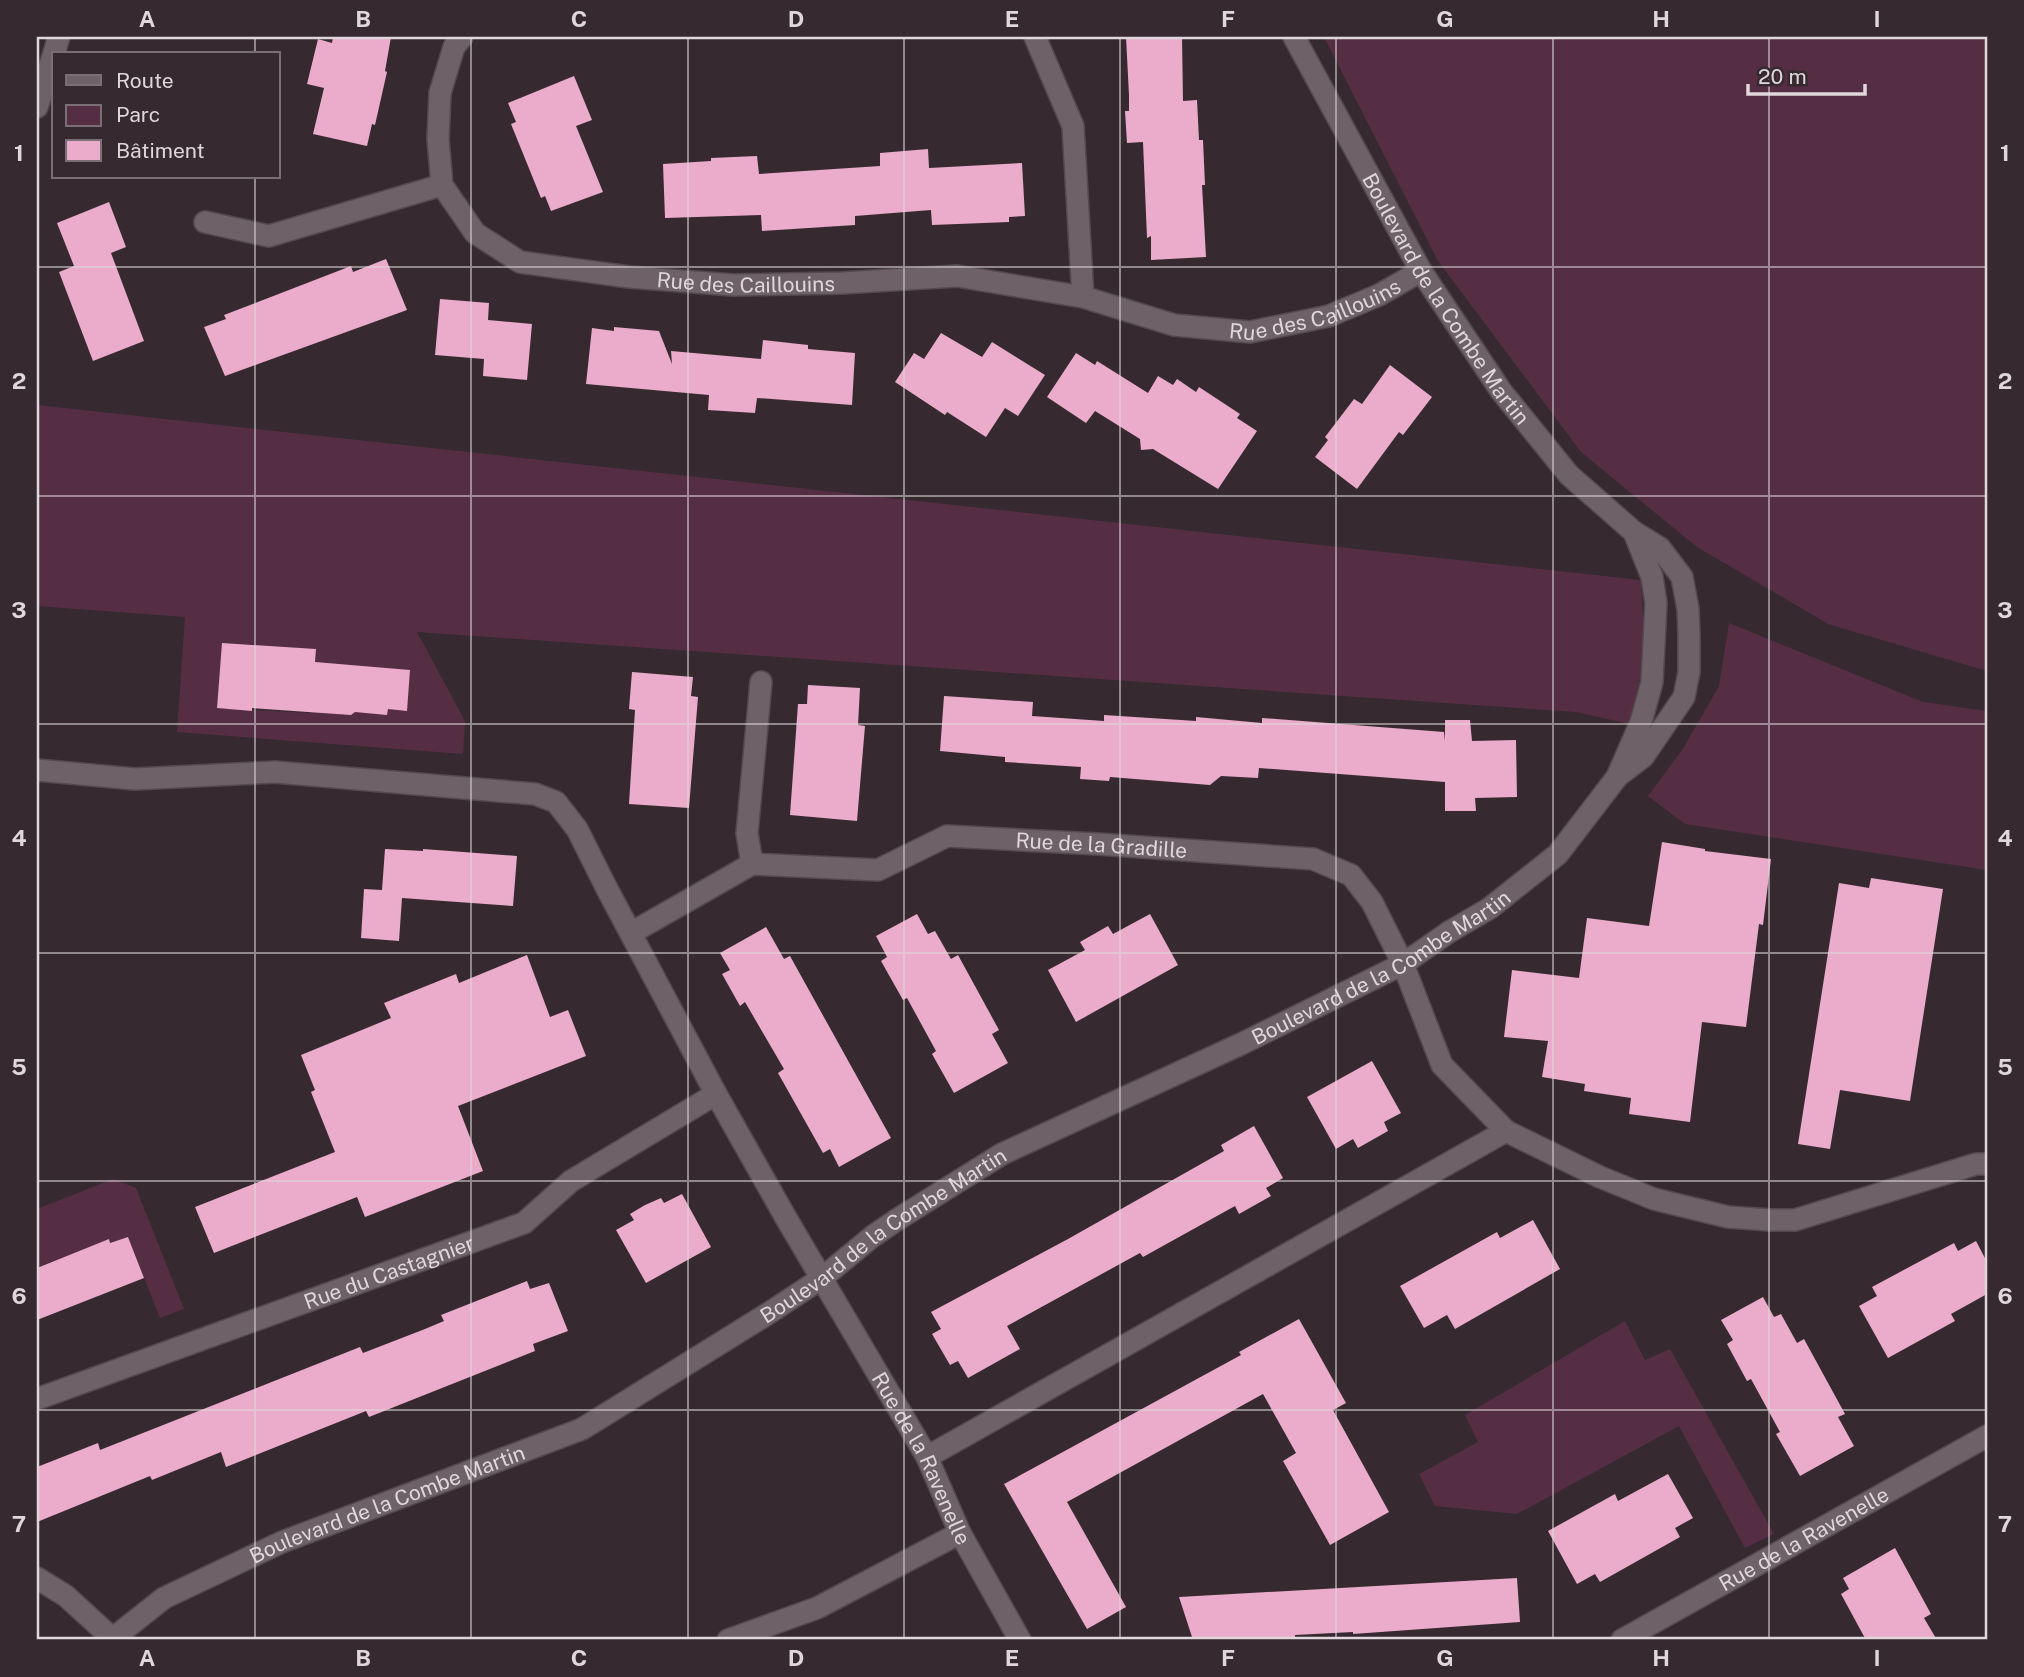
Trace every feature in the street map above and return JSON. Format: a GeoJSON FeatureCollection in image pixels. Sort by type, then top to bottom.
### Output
{"type":"FeatureCollection","features":[{"type":"Feature","properties":{"kind":"street","name":"Rue des Caillouins"},"geometry":{"type":"LineString","coordinates":[[462,37],[454,47],[440,93],[438,139],[442,185],[475,233],[520,262],[629,277],[733,285],[842,284],[957,276],[1083,297],[1174,325],[1250,332],[1329,316],[1379,295],[1421,271]]}},
{"type":"Feature","properties":{"kind":"street"},"geometry":{"type":"LineString","coordinates":[[1035,37],[1073,126],[1083,297]]}},
{"type":"Feature","properties":{"kind":"street","name":"Boulevard de la Combe Martin"},"geometry":{"type":"LineString","coordinates":[[112,1640],[164,1598],[282,1542],[582,1429],[769,1313],[822,1278],[873,1236],[1002,1154],[1241,1044],[1403,964],[1490,908],[1558,854],[1617,778],[1643,757],[1684,697],[1689,672],[1688,609],[1682,577],[1660,548],[1634,532],[1569,475],[1501,391],[1421,271],[1294,37]]}},
{"type":"Feature","properties":{"kind":"street"},"geometry":{"type":"LineString","coordinates":[[37,107],[52,59]]}},
{"type":"Feature","properties":{"kind":"street"},"geometry":{"type":"LineString","coordinates":[[205,222],[269,236],[442,185]]}},
{"type":"Feature","properties":{"kind":"street","name":"Boulevard de la Combe Martin"},"geometry":{"type":"LineString","coordinates":[[1617,778],[1641,722],[1652,682],[1656,603],[1652,577],[1634,532]]}},
{"type":"Feature","properties":{"kind":"street"},"geometry":{"type":"LineString","coordinates":[[631,933],[752,864],[747,833],[761,682]]}},
{"type":"Feature","properties":{"kind":"street"},"geometry":{"type":"LineString","coordinates":[[37,770],[135,779],[275,772],[536,794],[556,802],[578,828],[716,1094],[822,1278]]}},
{"type":"Feature","properties":{"kind":"street","name":"Rue de la Gradille"},"geometry":{"type":"LineString","coordinates":[[752,864],[877,870],[947,836],[1313,859],[1351,875],[1373,902],[1403,964],[1441,1065],[1506,1131],[1600,1177],[1654,1199],[1728,1217],[1795,1220],[1976,1164],[1987,1164]]}},
{"type":"Feature","properties":{"kind":"street","name":"Rue du Castagnier"},"geometry":{"type":"LineString","coordinates":[[37,1399],[524,1223],[571,1181],[716,1094]]}},
{"type":"Feature","properties":{"kind":"street"},"geometry":{"type":"LineString","coordinates":[[927,1457],[1506,1131]]}},
{"type":"Feature","properties":{"kind":"street","name":"Rue de la Ravenelle"},"geometry":{"type":"LineString","coordinates":[[822,1278],[927,1457],[960,1533],[1020,1640]]}},
{"type":"Feature","properties":{"kind":"street","name":"Rue de la Ravenelle"},"geometry":{"type":"LineString","coordinates":[[1622,1640],[1987,1436]]}},
{"type":"Feature","properties":{"kind":"street"},"geometry":{"type":"LineString","coordinates":[[728,1640],[817,1608],[960,1533]]}},
{"type":"Feature","properties":{"kind":"street"},"geometry":{"type":"LineString","coordinates":[[37,1578],[66,1596],[112,1640]]}},
{"type":"Feature","properties":{"kind":"green space"},"geometry":{"type":"Polygon","coordinates":[[[1324,37],[1987,37],[1987,671],[1828,624],[1697,547],[1581,452],[1438,261],[1324,37]]]}},
{"type":"Feature","properties":{"kind":"green space"},"geometry":{"type":"Polygon","coordinates":[[[37,405],[1641,580],[1645,657],[1629,724],[1576,712],[417,632],[465,721],[463,754],[177,732],[185,617],[37,606],[37,405]],[[223,643],[217,708],[311,713],[316,649],[223,643]]]}},
{"type":"Feature","properties":{"kind":"green space"},"geometry":{"type":"Polygon","coordinates":[[[1729,623],[1923,702],[1987,711],[1987,870],[1685,824],[1648,796],[1684,747],[1719,686],[1729,623]]]}},
{"type":"Feature","properties":{"kind":"green space"},"geometry":{"type":"Polygon","coordinates":[[[113,1179],[136,1188],[184,1309],[160,1318],[128,1237],[110,1243],[108,1240],[40,1266],[42,1271],[37,1273],[37,1209],[113,1179]]]}},
{"type":"Feature","properties":{"kind":"green space"},"geometry":{"type":"Polygon","coordinates":[[[1625,1321],[1645,1360],[1670,1349],[1774,1534],[1745,1548],[1679,1426],[1517,1514],[1435,1506],[1419,1474],[1478,1442],[1465,1415],[1625,1321]]]}},
{"type":"Feature","properties":{"kind":"building"},"geometry":{"type":"Polygon","coordinates":[[[333,37],[391,37],[385,71],[387,72],[375,125],[372,124],[367,146],[313,134],[324,88],[307,84],[318,39],[332,43],[333,37]]]}},
{"type":"Feature","properties":{"kind":"building"},"geometry":{"type":"Polygon","coordinates":[[[1126,37],[1182,37],[1183,101],[1197,100],[1199,140],[1203,140],[1205,185],[1202,185],[1206,257],[1151,260],[1151,236],[1147,238],[1143,142],[1127,143],[1125,111],[1129,111],[1129,95],[1126,37]]]}},
{"type":"Feature","properties":{"kind":"building"},"geometry":{"type":"Polygon","coordinates":[[[574,76],[592,120],[576,126],[603,192],[551,211],[545,196],[541,198],[511,124],[516,122],[508,103],[574,76]]]}},
{"type":"Feature","properties":{"kind":"building"},"geometry":{"type":"Polygon","coordinates":[[[928,149],[929,168],[1022,163],[1025,216],[1009,217],[1009,222],[932,225],[931,210],[855,216],[855,225],[762,231],[761,215],[665,218],[663,164],[757,156],[759,174],[880,166],[880,153],[928,149]]]}},
{"type":"Feature","properties":{"kind":"building"},"geometry":{"type":"Polygon","coordinates":[[[109,202],[126,247],[111,253],[144,341],[93,361],[59,272],[74,266],[57,223],[109,202]]]}},
{"type":"Feature","properties":{"kind":"building"},"geometry":{"type":"Polygon","coordinates":[[[386,259],[407,310],[225,376],[204,327],[226,319],[224,315],[351,266],[353,272],[386,259]]]}},
{"type":"Feature","properties":{"kind":"building"},"geometry":{"type":"Polygon","coordinates":[[[440,299],[489,303],[488,320],[532,324],[527,380],[483,376],[484,359],[435,355],[440,299]]]}},
{"type":"Feature","properties":{"kind":"building"},"geometry":{"type":"Polygon","coordinates":[[[614,327],[659,331],[672,364],[671,351],[761,359],[763,340],[808,345],[808,349],[855,353],[852,405],[757,398],[755,413],[708,410],[709,395],[586,384],[592,328],[614,331],[614,327]]]}},
{"type":"Feature","properties":{"kind":"building"},"geometry":{"type":"Polygon","coordinates":[[[941,333],[982,357],[992,342],[1045,375],[1018,416],[1005,408],[986,437],[947,412],[945,415],[895,382],[914,353],[924,359],[941,333]]]}},
{"type":"Feature","properties":{"kind":"building"},"geometry":{"type":"Polygon","coordinates":[[[1076,353],[1095,365],[1097,361],[1148,393],[1158,376],[1173,385],[1177,379],[1196,392],[1199,387],[1240,414],[1237,418],[1257,431],[1218,489],[1153,449],[1141,450],[1140,439],[1095,411],[1086,423],[1047,397],[1076,353]]]}},
{"type":"Feature","properties":{"kind":"building"},"geometry":{"type":"Polygon","coordinates":[[[1390,365],[1432,397],[1403,435],[1399,432],[1357,489],[1315,457],[1328,440],[1325,437],[1354,399],[1362,404],[1390,365]]]}},
{"type":"Feature","properties":{"kind":"building"},"geometry":{"type":"Polygon","coordinates":[[[222,643],[316,649],[315,662],[410,670],[407,711],[388,709],[387,715],[355,712],[351,715],[217,708],[222,643]]]}},
{"type":"Feature","properties":{"kind":"building"},"geometry":{"type":"Polygon","coordinates":[[[632,672],[693,677],[691,696],[698,697],[689,808],[629,804],[635,710],[629,709],[632,672]]]}},
{"type":"Feature","properties":{"kind":"building"},"geometry":{"type":"Polygon","coordinates":[[[808,685],[860,688],[858,725],[865,726],[857,821],[790,815],[798,704],[807,704],[808,685]]]}},
{"type":"Feature","properties":{"kind":"building"},"geometry":{"type":"Polygon","coordinates":[[[944,696],[1033,702],[1032,716],[1104,721],[1104,715],[1196,721],[1196,717],[1262,723],[1262,718],[1444,732],[1445,741],[1445,720],[1470,720],[1472,741],[1516,740],[1517,797],[1475,798],[1476,811],[1445,811],[1445,782],[1259,768],[1258,778],[1221,776],[1210,785],[1110,777],[1109,781],[1080,779],[1081,767],[1005,762],[1005,757],[940,751],[944,696]]]}},
{"type":"Feature","properties":{"kind":"building"},"geometry":{"type":"Polygon","coordinates":[[[1662,842],[1705,851],[1771,859],[1763,925],[1759,924],[1746,1027],[1702,1022],[1690,1122],[1629,1114],[1631,1098],[1584,1091],[1585,1084],[1542,1077],[1548,1041],[1504,1037],[1512,970],[1579,978],[1587,918],[1649,926],[1662,842]]]}},
{"type":"Feature","properties":{"kind":"building"},"geometry":{"type":"Polygon","coordinates":[[[385,849],[517,856],[513,906],[402,898],[399,941],[361,938],[364,889],[382,890],[385,849]]]}},
{"type":"Feature","properties":{"kind":"building"},"geometry":{"type":"Polygon","coordinates":[[[1871,878],[1943,889],[1910,1101],[1840,1090],[1830,1149],[1798,1144],[1839,883],[1869,888],[1871,878]]]}},
{"type":"Feature","properties":{"kind":"building"},"geometry":{"type":"Polygon","coordinates":[[[917,914],[928,934],[935,931],[951,959],[958,955],[999,1030],[992,1034],[1008,1063],[954,1093],[932,1054],[936,1051],[907,998],[903,1000],[881,961],[887,957],[876,936],[917,914]]]}},
{"type":"Feature","properties":{"kind":"building"},"geometry":{"type":"Polygon","coordinates":[[[1150,914],[1178,965],[1076,1022],[1048,970],[1085,950],[1080,942],[1108,926],[1113,934],[1150,914]]]}},
{"type":"Feature","properties":{"kind":"building"},"geometry":{"type":"Polygon","coordinates":[[[766,927],[784,959],[790,956],[891,1138],[839,1167],[830,1149],[823,1153],[778,1073],[784,1069],[745,1002],[740,1006],[722,974],[730,970],[720,953],[766,927]]]}},
{"type":"Feature","properties":{"kind":"building"},"geometry":{"type":"Polygon","coordinates":[[[527,955],[550,1017],[568,1010],[586,1056],[458,1106],[483,1171],[365,1217],[357,1197],[214,1253],[195,1207],[335,1152],[311,1092],[315,1090],[301,1055],[391,1018],[384,1003],[456,974],[459,983],[527,955]]]}},
{"type":"Feature","properties":{"kind":"building"},"geometry":{"type":"Polygon","coordinates":[[[1372,1061],[1401,1113],[1384,1122],[1388,1131],[1358,1148],[1353,1139],[1336,1149],[1307,1097],[1372,1061]]]}},
{"type":"Feature","properties":{"kind":"building"},"geometry":{"type":"Polygon","coordinates":[[[1254,1126],[1283,1178],[1266,1188],[1271,1196],[1239,1214],[1235,1206],[1143,1257],[1140,1253],[1007,1326],[1020,1349],[968,1378],[958,1361],[950,1365],[932,1334],[941,1329],[931,1312],[1224,1151],[1221,1145],[1254,1126]]]}},
{"type":"Feature","properties":{"kind":"building"},"geometry":{"type":"Polygon","coordinates":[[[682,1194],[711,1247],[646,1283],[616,1230],[634,1220],[630,1214],[645,1205],[661,1198],[664,1203],[682,1194]]]}},
{"type":"Feature","properties":{"kind":"building"},"geometry":{"type":"Polygon","coordinates":[[[1533,1220],[1560,1269],[1455,1329],[1447,1315],[1424,1328],[1400,1286],[1497,1232],[1500,1238],[1533,1220]]]}},
{"type":"Feature","properties":{"kind":"building"},"geometry":{"type":"Polygon","coordinates":[[[128,1237],[144,1278],[37,1320],[37,1268],[109,1239],[110,1243],[128,1237]]]}},
{"type":"Feature","properties":{"kind":"building"},"geometry":{"type":"Polygon","coordinates":[[[1976,1241],[1987,1262],[1987,1294],[1951,1314],[1955,1321],[1888,1358],[1859,1306],[1877,1296],[1872,1287],[1954,1243],[1958,1251],[1976,1241]]]}},
{"type":"Feature","properties":{"kind":"building"},"geometry":{"type":"Polygon","coordinates":[[[527,1281],[530,1289],[549,1283],[568,1331],[533,1344],[535,1351],[369,1417],[366,1411],[226,1467],[221,1452],[152,1480],[150,1476],[37,1522],[37,1467],[98,1443],[100,1450],[360,1347],[363,1353],[444,1321],[441,1315],[527,1281]]]}},
{"type":"Feature","properties":{"kind":"building"},"geometry":{"type":"Polygon","coordinates":[[[1763,1297],[1774,1317],[1781,1314],[1797,1343],[1804,1339],[1845,1414],[1838,1417],[1854,1446],[1800,1476],[1776,1434],[1780,1432],[1751,1379],[1747,1381],[1727,1344],[1733,1340],[1721,1320],[1763,1297]]]}},
{"type":"Feature","properties":{"kind":"building"},"geometry":{"type":"Polygon","coordinates":[[[1299,1319],[1346,1403],[1333,1410],[1389,1512],[1330,1545],[1283,1461],[1296,1453],[1263,1394],[1067,1502],[1126,1607],[1087,1629],[1004,1484],[1241,1355],[1239,1352],[1299,1319]]]}},
{"type":"Feature","properties":{"kind":"building"},"geometry":{"type":"Polygon","coordinates":[[[1668,1474],[1693,1518],[1675,1528],[1680,1537],[1600,1582],[1595,1574],[1577,1584],[1548,1531],[1615,1494],[1618,1501],[1668,1474]]]}},
{"type":"Feature","properties":{"kind":"building"},"geometry":{"type":"Polygon","coordinates":[[[1895,1548],[1931,1614],[1924,1618],[1937,1640],[1866,1640],[1841,1594],[1849,1589],[1843,1578],[1895,1548]]]}},
{"type":"Feature","properties":{"kind":"building"},"geometry":{"type":"Polygon","coordinates":[[[1517,1578],[1520,1622],[1248,1640],[1193,1640],[1179,1597],[1517,1578]]]}}]}
